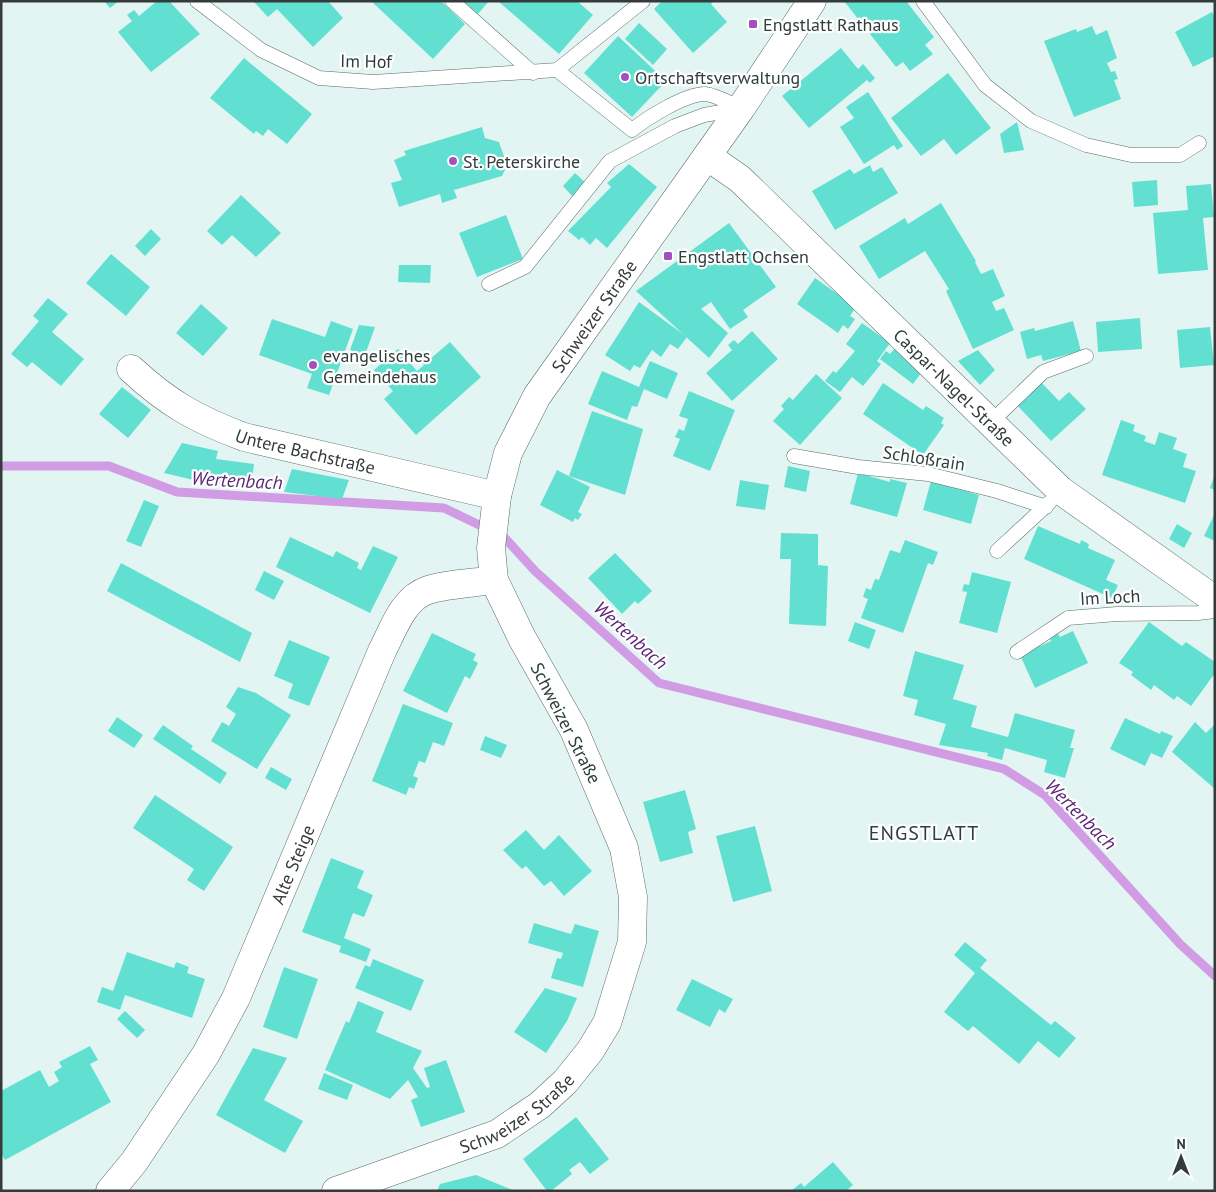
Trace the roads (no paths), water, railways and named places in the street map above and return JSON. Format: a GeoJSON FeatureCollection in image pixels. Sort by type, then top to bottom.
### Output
{"type":"FeatureCollection","features":[{"type":"Feature","properties":{"kind":"street","name":"Schweizer Straße"},"geometry":{"type":"LineString","coordinates":[[348,1189],[497,1134],[540,1105],[565,1082],[590,1051],[607,1023],[632,942],[633,897],[624,848],[574,730],[522,638],[494,580],[491,548],[497,496],[508,453],[537,396],[742,108],[812,1]]}},
{"type":"Feature","properties":{"kind":"street","name":"Caspar-Nagel-Straße"},"geometry":{"type":"LineString","coordinates":[[707,156],[740,179],[990,423],[1053,498],[1215,600]]}},
{"type":"Feature","properties":{"kind":"street","name":"Untere Bachstraße"},"geometry":{"type":"LineString","coordinates":[[131,369],[160,395],[205,422],[244,436],[497,496]]}},
{"type":"Feature","properties":{"kind":"street","name":"Alte Steige"},"geometry":{"type":"LineString","coordinates":[[110,1191],[134,1162],[206,1054],[236,998],[382,651],[401,614],[415,598],[428,590],[494,580]]}},
{"type":"Feature","properties":{"kind":"lane","name":"Im Hof"},"geometry":{"type":"LineString","coordinates":[[196,1],[261,50],[319,78],[374,82],[557,70]]}},
{"type":"Feature","properties":{"kind":"lane"},"geometry":{"type":"LineString","coordinates":[[452,1],[533,73]]}},
{"type":"Feature","properties":{"kind":"lane"},"geometry":{"type":"LineString","coordinates":[[643,1],[557,70],[632,130],[651,115],[679,102],[705,94],[742,108]]}},
{"type":"Feature","properties":{"kind":"lane"},"geometry":{"type":"LineString","coordinates":[[923,1],[985,85],[1031,121],[1086,145],[1131,155],[1180,154],[1199,143]]}},
{"type":"Feature","properties":{"kind":"lane"},"geometry":{"type":"LineString","coordinates":[[489,284],[525,267],[610,161],[675,126],[704,115],[742,108]]}},
{"type":"Feature","properties":{"kind":"lane"},"geometry":{"type":"LineString","coordinates":[[990,423],[1043,372],[1086,356]]}},
{"type":"Feature","properties":{"kind":"lane","name":"Schloßrain"},"geometry":{"type":"LineString","coordinates":[[794,456],[858,467],[928,474],[997,491],[1053,498]]}},
{"type":"Feature","properties":{"kind":"lane"},"geometry":{"type":"LineString","coordinates":[[997,551],[1053,498]]}},
{"type":"Feature","properties":{"kind":"lane","name":"Im Loch"},"geometry":{"type":"LineString","coordinates":[[1017,652],[1068,618],[1117,614],[1215,611]]}},
{"type":"Feature","properties":{"kind":"waterway","name":"Wertenbach"},"geometry":{"type":"LineString","coordinates":[[1,466],[109,466],[177,492],[444,508],[504,537],[535,571],[659,683],[1004,769],[1045,795],[1180,944],[1215,976]]}},
{"type":"Feature","properties":{"kind":"place","name":"Engstlatt Rathaus"},"geometry":{"type":"Point","coordinates":[753,24]}},
{"type":"Feature","properties":{"kind":"place","name":"Ortschaftsverwaltung"},"geometry":{"type":"Point","coordinates":[625,77]}},
{"type":"Feature","properties":{"kind":"place","name":"St. Peterskirche"},"geometry":{"type":"Point","coordinates":[453,161]}},
{"type":"Feature","properties":{"kind":"place","name":"Engstlatt Ochsen"},"geometry":{"type":"Point","coordinates":[668,256]}},
{"type":"Feature","properties":{"kind":"place","name":"evangelisches Gemeindehaus"},"geometry":{"type":"Point","coordinates":[313,365]}},
{"type":"Feature","properties":{"kind":"district","name":"ENGSTLATT"},"geometry":{"type":"Point","coordinates":[924,833]}}]}
